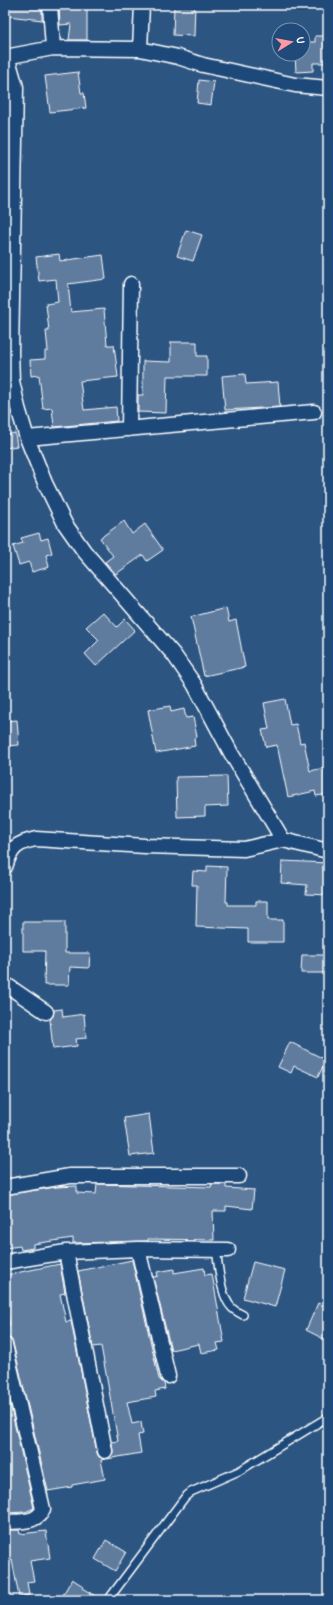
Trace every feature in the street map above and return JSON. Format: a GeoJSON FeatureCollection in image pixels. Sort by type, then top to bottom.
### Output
{"type":"FeatureCollection","features":[{"type":"Feature","properties":{"kind":"street"},"geometry":{"type":"LineString","coordinates":[[50,5],[53,48]]}},
{"type":"Feature","properties":{"kind":"street"},"geometry":{"type":"LineString","coordinates":[[140,49],[142,5]]}},
{"type":"Feature","properties":{"kind":"street"},"geometry":{"type":"LineString","coordinates":[[283,840],[231,753],[194,684],[174,655],[84,551],[65,524],[45,483],[27,438],[16,401],[12,381],[11,360],[16,87],[9,63],[5,58],[53,48],[140,49],[178,57],[203,65],[295,85],[328,88]]}},
{"type":"Feature","properties":{"kind":"street"},"geometry":{"type":"LineString","coordinates":[[129,429],[131,284]]}},
{"type":"Feature","properties":{"kind":"street"},"geometry":{"type":"LineString","coordinates":[[27,438],[314,412]]}},
{"type":"Feature","properties":{"kind":"street"},"geometry":{"type":"LineString","coordinates":[[5,867],[8,858],[16,846],[36,839],[145,846],[244,849],[283,840],[328,851]]}},
{"type":"Feature","properties":{"kind":"street"},"geometry":{"type":"LineString","coordinates":[[5,984],[46,1012]]}},
{"type":"Feature","properties":{"kind":"street"},"geometry":{"type":"LineString","coordinates":[[5,1187],[70,1176],[239,1176]]}},
{"type":"Feature","properties":{"kind":"street"},"geometry":{"type":"LineString","coordinates":[[5,1262],[66,1252],[138,1249],[222,1250]]}},
{"type":"Feature","properties":{"kind":"street"},"geometry":{"type":"LineString","coordinates":[[138,1249],[168,1376]]}},
{"type":"Feature","properties":{"kind":"street"},"geometry":{"type":"LineString","coordinates":[[66,1252],[105,1451]]}},
{"type":"Feature","properties":{"kind":"street"},"geometry":{"type":"LineString","coordinates":[[5,1345],[43,1510],[35,1519],[5,1522]]}},
{"type":"Feature","properties":{"kind":"lane"},"geometry":{"type":"LineString","coordinates":[[222,1250],[223,1292],[227,1302],[233,1310],[243,1315]]}},
{"type":"Feature","properties":{"kind":"lane"},"geometry":{"type":"LineString","coordinates":[[108,1600],[185,1497],[191,1492],[239,1471],[328,1417]]}},
{"type":"Feature","properties":{"kind":"building"},"geometry":{"type":"Polygon","coordinates":[[[9,5],[42,5],[42,20],[8,16],[9,5]]]}},
{"type":"Feature","properties":{"kind":"building"},"geometry":{"type":"Polygon","coordinates":[[[59,5],[87,5],[87,40],[69,40],[71,24],[60,25],[59,5]]]}},
{"type":"Feature","properties":{"kind":"building"},"geometry":{"type":"Polygon","coordinates":[[[174,5],[195,5],[194,36],[173,35],[174,5]]]}},
{"type":"Feature","properties":{"kind":"building"},"geometry":{"type":"Polygon","coordinates":[[[315,36],[328,36],[328,63],[313,63],[313,71],[296,72],[295,62],[311,62],[311,42],[315,42],[315,36]]]}},
{"type":"Feature","properties":{"kind":"building"},"geometry":{"type":"Polygon","coordinates":[[[78,72],[81,93],[84,93],[86,108],[50,112],[45,76],[78,72]]]}},
{"type":"Feature","properties":{"kind":"building"},"geometry":{"type":"Polygon","coordinates":[[[199,80],[214,82],[211,105],[197,103],[199,80]]]}},
{"type":"Feature","properties":{"kind":"building"},"geometry":{"type":"Polygon","coordinates":[[[186,230],[202,235],[193,261],[177,256],[186,230]]]}},
{"type":"Feature","properties":{"kind":"building"},"geometry":{"type":"Polygon","coordinates":[[[59,254],[60,261],[103,255],[106,279],[68,284],[71,312],[104,309],[107,345],[114,345],[118,377],[80,381],[84,410],[116,407],[117,421],[54,427],[52,408],[43,409],[39,375],[31,376],[30,360],[45,359],[45,351],[48,351],[46,331],[49,331],[46,304],[58,302],[56,279],[39,281],[36,257],[59,254]]]}},
{"type":"Feature","properties":{"kind":"building"},"geometry":{"type":"Polygon","coordinates":[[[171,342],[197,342],[197,356],[207,356],[207,376],[167,376],[166,413],[138,412],[138,395],[143,395],[143,361],[171,362],[171,342]]]}},
{"type":"Feature","properties":{"kind":"building"},"geometry":{"type":"Polygon","coordinates":[[[245,374],[246,384],[278,382],[280,407],[225,410],[222,376],[245,374]]]}},
{"type":"Feature","properties":{"kind":"building"},"geometry":{"type":"Polygon","coordinates":[[[15,433],[17,446],[5,448],[5,435],[15,433]]]}},
{"type":"Feature","properties":{"kind":"building"},"geometry":{"type":"Polygon","coordinates":[[[124,521],[132,534],[145,524],[163,550],[147,561],[143,555],[116,574],[105,562],[113,556],[100,538],[124,521]]]}},
{"type":"Feature","properties":{"kind":"building"},"geometry":{"type":"Polygon","coordinates":[[[39,533],[41,540],[48,538],[52,553],[46,555],[49,567],[32,572],[29,562],[19,565],[13,546],[23,543],[21,538],[39,533]]]}},
{"type":"Feature","properties":{"kind":"building"},"geometry":{"type":"Polygon","coordinates":[[[226,608],[229,622],[236,620],[245,667],[204,676],[191,617],[226,608]]]}},
{"type":"Feature","properties":{"kind":"building"},"geometry":{"type":"Polygon","coordinates":[[[103,612],[117,627],[125,619],[135,630],[96,666],[85,654],[99,640],[86,627],[103,612]]]}},
{"type":"Feature","properties":{"kind":"building"},"geometry":{"type":"Polygon","coordinates":[[[285,699],[290,725],[296,724],[300,743],[304,742],[310,771],[324,768],[328,784],[328,794],[316,796],[315,791],[288,797],[277,745],[266,747],[262,730],[269,729],[264,703],[285,699]]]}},
{"type":"Feature","properties":{"kind":"building"},"geometry":{"type":"Polygon","coordinates":[[[170,706],[171,712],[184,709],[186,718],[193,717],[197,737],[194,738],[195,746],[156,753],[148,710],[170,706]]]}},
{"type":"Feature","properties":{"kind":"building"},"geometry":{"type":"Polygon","coordinates":[[[17,720],[19,745],[5,746],[5,721],[17,720]]]}},
{"type":"Feature","properties":{"kind":"building"},"geometry":{"type":"Polygon","coordinates":[[[227,776],[228,806],[205,807],[205,816],[177,817],[176,777],[227,776]]]}},
{"type":"Feature","properties":{"kind":"building"},"geometry":{"type":"Polygon","coordinates":[[[282,861],[328,863],[328,895],[306,894],[307,885],[281,883],[282,861]]]}},
{"type":"Feature","properties":{"kind":"building"},"geometry":{"type":"Polygon","coordinates":[[[207,866],[227,867],[226,902],[228,902],[228,905],[256,905],[256,901],[268,901],[268,920],[283,920],[283,942],[248,942],[248,929],[196,927],[197,885],[192,885],[193,871],[207,872],[207,866]]]}},
{"type":"Feature","properties":{"kind":"building"},"geometry":{"type":"Polygon","coordinates":[[[23,922],[65,922],[65,953],[90,953],[89,968],[70,967],[69,985],[44,985],[45,951],[23,951],[23,922]]]}},
{"type":"Feature","properties":{"kind":"building"},"geometry":{"type":"Polygon","coordinates":[[[302,955],[328,955],[328,973],[301,973],[302,955]]]}},
{"type":"Feature","properties":{"kind":"building"},"geometry":{"type":"Polygon","coordinates":[[[62,1009],[63,1017],[84,1014],[86,1038],[76,1039],[77,1046],[53,1049],[50,1020],[53,1016],[54,1010],[62,1009]]]}},
{"type":"Feature","properties":{"kind":"building"},"geometry":{"type":"Polygon","coordinates":[[[290,1042],[326,1060],[318,1077],[294,1066],[291,1073],[278,1067],[290,1042]]]}},
{"type":"Feature","properties":{"kind":"building"},"geometry":{"type":"Polygon","coordinates":[[[149,1114],[154,1153],[130,1156],[124,1118],[149,1114]]]}},
{"type":"Feature","properties":{"kind":"building"},"geometry":{"type":"Polygon","coordinates":[[[97,1184],[211,1187],[212,1184],[226,1184],[226,1188],[254,1190],[252,1209],[226,1206],[226,1211],[213,1211],[214,1240],[148,1239],[148,1241],[73,1243],[73,1238],[33,1244],[33,1248],[21,1250],[20,1246],[5,1248],[5,1195],[56,1187],[77,1186],[77,1193],[96,1194],[97,1184]]]}},
{"type":"Feature","properties":{"kind":"building"},"geometry":{"type":"Polygon","coordinates":[[[132,1260],[159,1379],[164,1383],[165,1389],[155,1391],[156,1397],[127,1402],[132,1424],[141,1422],[143,1434],[138,1435],[141,1453],[107,1459],[113,1453],[112,1442],[118,1441],[101,1346],[93,1347],[78,1271],[132,1260]]]}},
{"type":"Feature","properties":{"kind":"building"},"geometry":{"type":"Polygon","coordinates":[[[253,1262],[285,1270],[275,1307],[243,1298],[253,1262]]]}},
{"type":"Feature","properties":{"kind":"building"},"geometry":{"type":"Polygon","coordinates":[[[60,1264],[65,1293],[60,1294],[66,1322],[71,1321],[97,1453],[99,1457],[106,1459],[101,1460],[105,1479],[48,1491],[13,1343],[11,1339],[5,1337],[5,1326],[10,1326],[5,1299],[5,1280],[7,1280],[6,1275],[60,1264]]]}},
{"type":"Feature","properties":{"kind":"building"},"geometry":{"type":"Polygon","coordinates":[[[204,1268],[205,1275],[212,1274],[224,1342],[217,1343],[219,1350],[201,1353],[199,1344],[171,1350],[153,1277],[158,1276],[157,1272],[174,1269],[174,1273],[204,1268]]]}},
{"type":"Feature","properties":{"kind":"building"},"geometry":{"type":"Polygon","coordinates":[[[318,1303],[328,1308],[328,1341],[306,1330],[318,1303]]]}},
{"type":"Feature","properties":{"kind":"building"},"geometry":{"type":"Polygon","coordinates":[[[5,1383],[34,1508],[25,1512],[5,1513],[5,1383]]]}},
{"type":"Feature","properties":{"kind":"building"},"geometry":{"type":"Polygon","coordinates":[[[5,1530],[19,1530],[20,1534],[46,1531],[50,1558],[30,1561],[34,1581],[27,1582],[29,1595],[19,1597],[12,1560],[5,1561],[5,1530]]]}},
{"type":"Feature","properties":{"kind":"building"},"geometry":{"type":"Polygon","coordinates":[[[106,1540],[126,1552],[115,1571],[95,1559],[106,1540]]]}},
{"type":"Feature","properties":{"kind":"building"},"geometry":{"type":"Polygon","coordinates":[[[72,1579],[83,1586],[82,1588],[102,1600],[60,1600],[72,1579]]]}}]}
